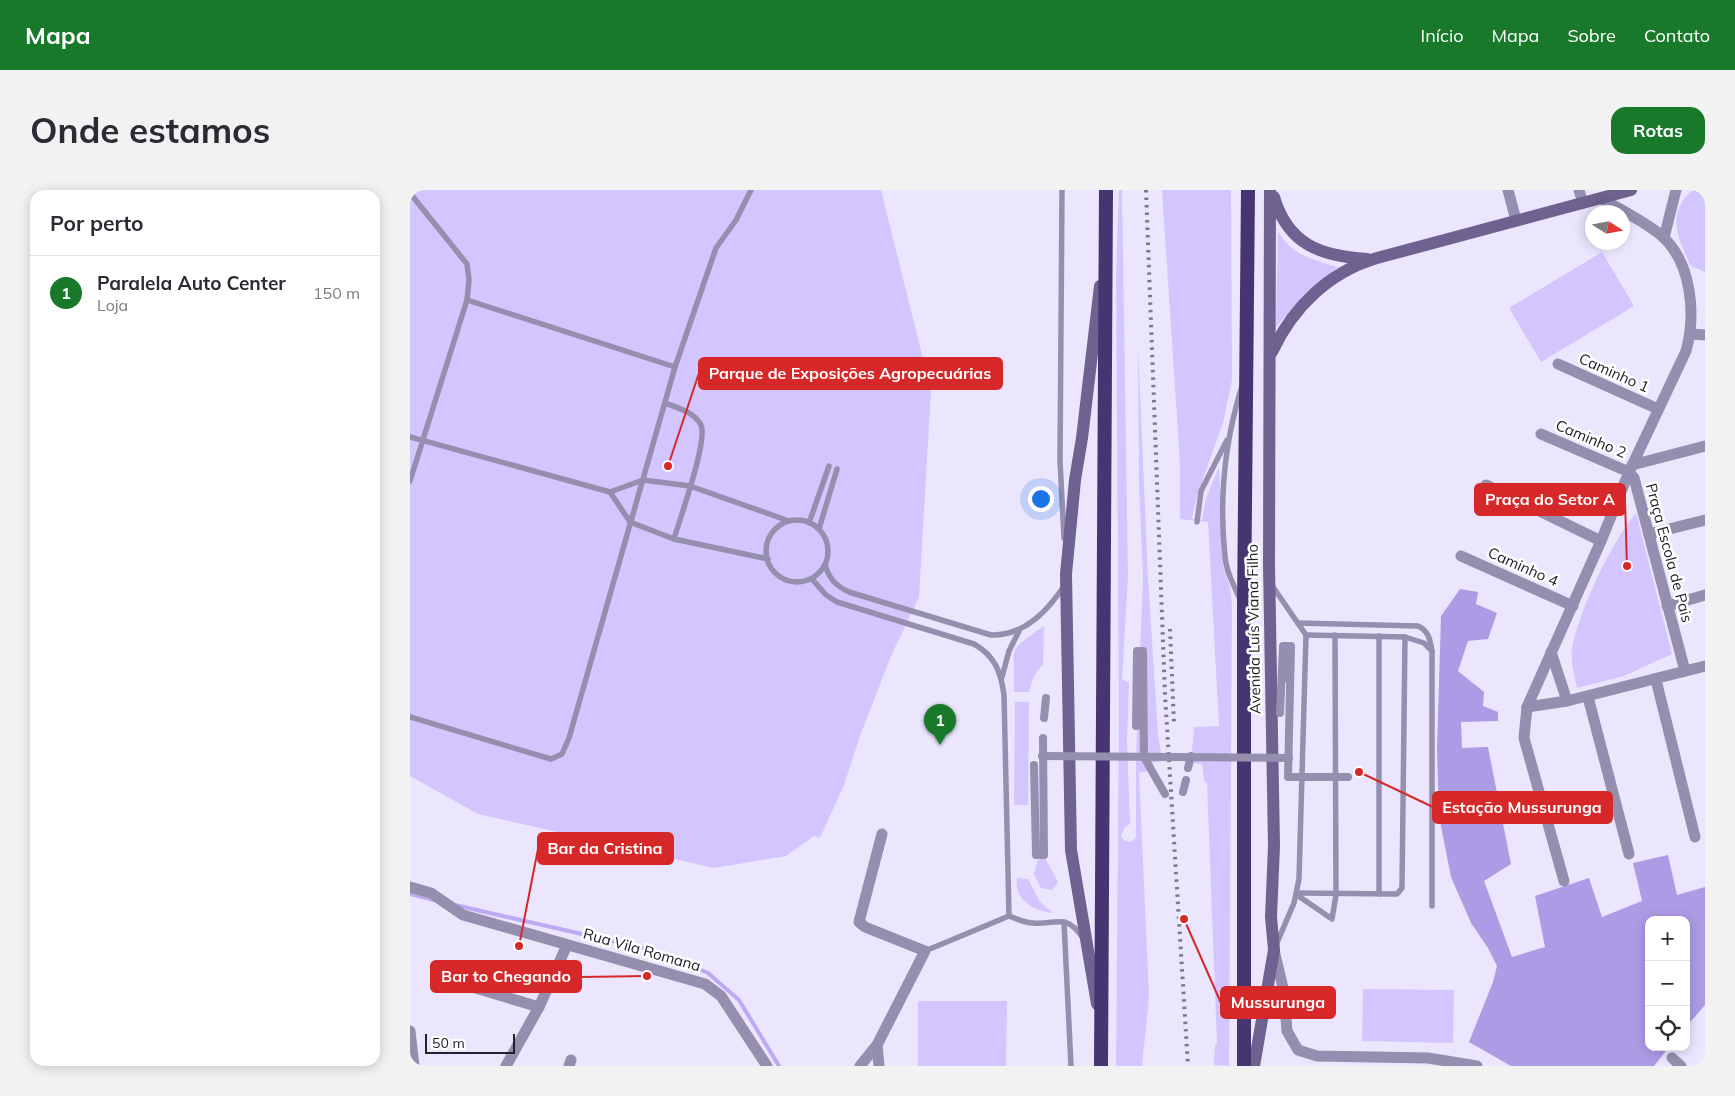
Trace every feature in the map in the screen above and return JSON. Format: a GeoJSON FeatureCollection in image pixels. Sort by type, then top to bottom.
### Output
{"type":"FeatureCollection","features":[{"type":"Feature","properties":{"kind":"highway"},"geometry":{"type":"LineString","coordinates":[[1101,1066],[1106,190]]}},
{"type":"Feature","properties":{"kind":"highway","name":"Avenida Luís Viana Filho"},"geometry":{"type":"LineString","coordinates":[[1244,1066],[1244,608],[1248,190]]}},
{"type":"Feature","properties":{"kind":"main road"},"geometry":{"type":"LineString","coordinates":[[1271,190],[1278,211],[1287,227],[1300,240],[1319,251],[1341,257],[1372,259]]}},
{"type":"Feature","properties":{"kind":"main road","name":"Avenida Luís Viana Filho"},"geometry":{"type":"LineString","coordinates":[[1254,1066],[1274,950],[1271,917],[1274,846],[1269,565],[1271,190]]}},
{"type":"Feature","properties":{"kind":"main road"},"geometry":{"type":"LineString","coordinates":[[1271,354],[1290,320],[1308,298],[1329,280],[1372,259],[1516,220],[1581,196],[1600,198],[1631,190]]}},
{"type":"Feature","properties":{"kind":"main road"},"geometry":{"type":"LineString","coordinates":[[1100,1026],[1089,947],[1071,850],[1066,578],[1074,480],[1082,438],[1106,241]]}},
{"type":"Feature","properties":{"kind":"street"},"geometry":{"type":"LineString","coordinates":[[1508,190],[1516,220]]}},
{"type":"Feature","properties":{"kind":"street"},"geometry":{"type":"LineString","coordinates":[[1664,238],[1676,190]]}},
{"type":"Feature","properties":{"kind":"street"},"geometry":{"type":"LineString","coordinates":[[1564,881],[1524,738],[1527,707],[1573,606],[1630,468],[1686,351],[1691,334],[1690,287],[1678,260],[1664,238],[1645,224],[1600,198]]}},
{"type":"Feature","properties":{"kind":"street"},"geometry":{"type":"LineString","coordinates":[[1691,334],[1705,335]]}},
{"type":"Feature","properties":{"kind":"street","name":"Caminho 1"},"geometry":{"type":"LineString","coordinates":[[1558,364],[1658,409]]}},
{"type":"Feature","properties":{"kind":"street","name":"Caminho 2"},"geometry":{"type":"LineString","coordinates":[[1541,434],[1630,468]]}},
{"type":"Feature","properties":{"kind":"street"},"geometry":{"type":"LineString","coordinates":[[1630,468],[1705,446]]}},
{"type":"Feature","properties":{"kind":"street","name":"Praça Escola de Pais"},"geometry":{"type":"LineString","coordinates":[[1630,468],[1637,486],[1685,671]]}},
{"type":"Feature","properties":{"kind":"street"},"geometry":{"type":"LineString","coordinates":[[1486,485],[1601,541]]}},
{"type":"Feature","properties":{"kind":"street"},"geometry":{"type":"LineString","coordinates":[[1649,534],[1705,520]]}},
{"type":"Feature","properties":{"kind":"street","name":"Caminho 4"},"geometry":{"type":"LineString","coordinates":[[1461,556],[1573,606]]}},
{"type":"Feature","properties":{"kind":"street"},"geometry":{"type":"LineString","coordinates":[[1667,606],[1705,595]]}},
{"type":"Feature","properties":{"kind":"street"},"geometry":{"type":"LineString","coordinates":[[1287,652],[1283,714],[1280,713],[1283,646],[1291,646],[1288,777],[1348,777],[1348,782]]}},
{"type":"Feature","properties":{"kind":"street"},"geometry":{"type":"LineString","coordinates":[[1140,677],[1140,725],[1136,726],[1136,651],[1143,651],[1144,758],[1164,794]]}},
{"type":"Feature","properties":{"kind":"street"},"geometry":{"type":"LineString","coordinates":[[1551,652],[1567,701]]}},
{"type":"Feature","properties":{"kind":"street"},"geometry":{"type":"LineString","coordinates":[[1527,707],[1588,697],[1705,666]]}},
{"type":"Feature","properties":{"kind":"street"},"geometry":{"type":"LineString","coordinates":[[1656,680],[1695,837]]}},
{"type":"Feature","properties":{"kind":"street"},"geometry":{"type":"LineString","coordinates":[[1588,697],[1629,854]]}},
{"type":"Feature","properties":{"kind":"street"},"geometry":{"type":"LineString","coordinates":[[1044,718],[1046,698]]}},
{"type":"Feature","properties":{"kind":"street"},"geometry":{"type":"LineString","coordinates":[[1034,765],[1036,855],[1044,855],[1043,738]]}},
{"type":"Feature","properties":{"kind":"street"},"geometry":{"type":"LineString","coordinates":[[1042,756],[1289,758]]}},
{"type":"Feature","properties":{"kind":"street"},"geometry":{"type":"LineString","coordinates":[[1188,768],[1192,756]]}},
{"type":"Feature","properties":{"kind":"street"},"geometry":{"type":"LineString","coordinates":[[1183,792],[1186,780]]}},
{"type":"Feature","properties":{"kind":"street"},"geometry":{"type":"LineString","coordinates":[[860,1066],[877,1045],[925,951],[865,927],[859,922],[882,834]]}},
{"type":"Feature","properties":{"kind":"street"},"geometry":{"type":"LineString","coordinates":[[410,887],[431,893],[463,915],[567,945]]}},
{"type":"Feature","properties":{"kind":"street","name":"Rua Vila Romana"},"geometry":{"type":"LineString","coordinates":[[506,1066],[539,1007],[567,945],[690,978],[705,984],[720,996],[767,1066]]}},
{"type":"Feature","properties":{"kind":"street"},"geometry":{"type":"LineString","coordinates":[[1274,950],[1282,982],[1287,1031],[1298,1050],[1317,1056],[1428,1058],[1477,1066]]}},
{"type":"Feature","properties":{"kind":"street"},"geometry":{"type":"LineString","coordinates":[[459,984],[539,1007]]}},
{"type":"Feature","properties":{"kind":"street"},"geometry":{"type":"LineString","coordinates":[[410,1032],[414,1066]]}},
{"type":"Feature","properties":{"kind":"street"},"geometry":{"type":"LineString","coordinates":[[877,1045],[879,1066]]}},
{"type":"Feature","properties":{"kind":"street"},"geometry":{"type":"LineString","coordinates":[[1672,1058],[1681,1066]]}},
{"type":"Feature","properties":{"kind":"lane"},"geometry":{"type":"LineString","coordinates":[[410,717],[551,759],[562,754],[569,738],[675,367],[716,248],[736,220],[751,190]]}},
{"type":"Feature","properties":{"kind":"lane"},"geometry":{"type":"LineString","coordinates":[[410,437],[610,492],[643,480],[690,486],[789,521],[809,523],[819,529],[828,546],[825,565],[830,579],[836,586],[914,613],[979,632],[1002,635],[1020,629],[1043,612],[1066,578],[1060,461],[1062,190]]}},
{"type":"Feature","properties":{"kind":"lane"},"geometry":{"type":"LineString","coordinates":[[410,193],[467,264],[469,280],[467,300],[410,481]]}},
{"type":"Feature","properties":{"kind":"lane"},"geometry":{"type":"LineString","coordinates":[[467,300],[675,367]]}},
{"type":"Feature","properties":{"kind":"lane"},"geometry":{"type":"LineString","coordinates":[[1244,608],[1225,557],[1223,483],[1227,440],[1247,369]]}},
{"type":"Feature","properties":{"kind":"lane"},"geometry":{"type":"LineString","coordinates":[[665,403],[690,413],[701,426],[702,444],[674,539]]}},
{"type":"Feature","properties":{"kind":"lane"},"geometry":{"type":"LineString","coordinates":[[1197,522],[1201,491],[1227,440]]}},
{"type":"Feature","properties":{"kind":"lane"},"geometry":{"type":"LineString","coordinates":[[1215,461],[1219,459],[1226,462]]}},
{"type":"Feature","properties":{"kind":"lane"},"geometry":{"type":"LineString","coordinates":[[809,523],[828,466]]}},
{"type":"Feature","properties":{"kind":"lane"},"geometry":{"type":"LineString","coordinates":[[819,529],[837,469]]}},
{"type":"Feature","properties":{"kind":"lane"},"geometry":{"type":"LineString","coordinates":[[610,492],[630,522],[674,539],[768,560]]}},
{"type":"Feature","properties":{"kind":"lane"},"geometry":{"type":"LineString","coordinates":[[789,521],[773,533],[766,550],[771,568],[786,580],[795,582],[812,579],[825,565]]}},
{"type":"Feature","properties":{"kind":"lane"},"geometry":{"type":"LineString","coordinates":[[1269,565],[1273,587],[1279,599],[1306,635],[1297,894],[1274,950]]}},
{"type":"Feature","properties":{"kind":"lane"},"geometry":{"type":"LineString","coordinates":[[812,579],[826,595],[837,602],[974,644],[987,653],[1002,677]]}},
{"type":"Feature","properties":{"kind":"lane"},"geometry":{"type":"LineString","coordinates":[[1298,623],[1418,626],[1424,629],[1429,637],[1432,651],[1432,906]]}},
{"type":"Feature","properties":{"kind":"lane"},"geometry":{"type":"LineString","coordinates":[[1009,916],[1002,677],[1009,651],[1020,629]]}},
{"type":"Feature","properties":{"kind":"lane"},"geometry":{"type":"LineString","coordinates":[[1306,635],[1405,637],[1424,643],[1432,651]]}},
{"type":"Feature","properties":{"kind":"lane"},"geometry":{"type":"LineString","coordinates":[[1297,894],[1332,919],[1336,895],[1335,635]]}},
{"type":"Feature","properties":{"kind":"lane"},"geometry":{"type":"LineString","coordinates":[[1379,636],[1379,894]]}},
{"type":"Feature","properties":{"kind":"lane"},"geometry":{"type":"LineString","coordinates":[[1297,894],[1397,894],[1402,888],[1405,637]]}},
{"type":"Feature","properties":{"kind":"lane"},"geometry":{"type":"LineString","coordinates":[[925,951],[1009,916],[1030,923],[1055,920],[1064,922],[1075,929],[1089,947]]}},
{"type":"Feature","properties":{"kind":"lane"},"geometry":{"type":"LineString","coordinates":[[1064,922],[1071,1066]]}},
{"type":"Feature","properties":{"kind":"shaded area"},"geometry":{"type":"Polygon","coordinates":[[[410,190],[881,190],[931,391],[919,597],[891,656],[860,736],[844,785],[820,838],[814,836],[786,856],[714,868],[478,814],[410,776],[410,190]]]}},
{"type":"Feature","properties":{"kind":"shaded area"},"geometry":{"type":"Polygon","coordinates":[[[1119,190],[1122,190],[1128,577],[1122,679],[1129,683],[1127,740],[1130,824],[1125,827],[1121,836],[1125,841],[1131,842],[1136,838],[1136,758],[1143,577],[1139,484],[1138,346],[1148,578],[1158,734],[1162,761],[1147,764],[1147,772],[1139,772],[1149,998],[1142,1066],[1116,1066],[1119,719],[1116,277],[1119,190]]]}},
{"type":"Feature","properties":{"kind":"shaded area"},"geometry":{"type":"Polygon","coordinates":[[[1162,190],[1231,190],[1232,380],[1223,423],[1197,495],[1192,519],[1202,520],[1206,498],[1219,467],[1223,566],[1230,587],[1232,605],[1229,1066],[1214,1065],[1215,1045],[1217,1044],[1207,784],[1204,780],[1202,764],[1191,763],[1194,727],[1219,726],[1208,522],[1180,519],[1180,464],[1162,190]]]}},
{"type":"Feature","properties":{"kind":"shaded area"},"geometry":{"type":"Polygon","coordinates":[[[1693,190],[1705,190],[1705,272],[1691,266],[1682,246],[1677,226],[1679,208],[1684,199],[1693,190]]]}},
{"type":"Feature","properties":{"kind":"shaded area"},"geometry":{"type":"Polygon","coordinates":[[[1278,231],[1289,246],[1296,251],[1311,259],[1338,267],[1295,305],[1276,327],[1278,231]]]}},
{"type":"Feature","properties":{"kind":"shaded area"},"geometry":{"type":"Polygon","coordinates":[[[1602,252],[1634,306],[1541,362],[1509,308],[1602,252]]]}},
{"type":"Feature","properties":{"kind":"shaded area"},"geometry":{"type":"Polygon","coordinates":[[[1636,513],[1672,654],[1624,676],[1577,688],[1572,663],[1572,649],[1581,616],[1597,578],[1616,541],[1636,513]]]}},
{"type":"Feature","properties":{"kind":"shaded area"},"geometry":{"type":"Polygon","coordinates":[[[1460,589],[1478,592],[1476,604],[1497,613],[1488,639],[1468,641],[1458,671],[1484,692],[1483,706],[1498,712],[1498,721],[1461,722],[1462,748],[1488,747],[1511,864],[1484,881],[1512,957],[1545,947],[1535,896],[1589,878],[1602,917],[1642,901],[1633,863],[1668,855],[1677,895],[1705,887],[1705,1005],[1690,1022],[1690,916],[1645,916],[1645,1051],[1666,1051],[1654,1066],[1511,1066],[1469,1042],[1493,982],[1497,966],[1488,948],[1471,923],[1451,877],[1439,816],[1437,749],[1441,616],[1460,589]]]}},
{"type":"Feature","properties":{"kind":"shaded area"},"geometry":{"type":"Polygon","coordinates":[[[1044,626],[1043,664],[1034,676],[1029,692],[1014,692],[1014,652],[1022,642],[1044,626]]]}},
{"type":"Feature","properties":{"kind":"shaded area"},"geometry":{"type":"Polygon","coordinates":[[[1015,702],[1029,702],[1028,805],[1014,805],[1015,702]]]}},
{"type":"Feature","properties":{"kind":"shaded area"},"geometry":{"type":"Polygon","coordinates":[[[1045,858],[1058,882],[1052,890],[1041,888],[1034,874],[1038,860],[1045,858]]]}},
{"type":"Feature","properties":{"kind":"shaded area"},"geometry":{"type":"Polygon","coordinates":[[[1017,878],[1028,879],[1040,902],[1053,913],[1039,910],[1026,903],[1019,893],[1017,878]]]}},
{"type":"Feature","properties":{"kind":"shaded area"},"geometry":{"type":"Polygon","coordinates":[[[1363,989],[1454,990],[1453,1043],[1362,1041],[1363,989]]]}},
{"type":"Feature","properties":{"kind":"shaded area"},"geometry":{"type":"Polygon","coordinates":[[[918,1001],[1007,1001],[1006,1066],[918,1066],[918,1001]]]}},
{"type":"Feature","properties":{"kind":"waterway"},"geometry":{"type":"LineString","coordinates":[[410,894],[434,900]]}},
{"type":"Feature","properties":{"kind":"waterway"},"geometry":{"type":"LineString","coordinates":[[455,905],[656,951],[708,973],[739,1000],[779,1066]]}},
{"type":"Feature","properties":{"kind":"railway"},"geometry":{"type":"LineString","coordinates":[[1146,190],[1165,695],[1188,1066]]}},
{"type":"Feature","properties":{"kind":"railway"},"geometry":{"type":"LineString","coordinates":[[1170,629],[1174,724]]}},
{"type":"Feature","properties":{"kind":"place","name":"Parque de Exposições Agropecuárias"},"geometry":{"type":"Point","coordinates":[668,466]}},
{"type":"Feature","properties":{"kind":"place","name":"Praça do Setor A"},"geometry":{"type":"Point","coordinates":[1627,566]}},
{"type":"Feature","properties":{"kind":"place","name":"Paralela Auto Center"},"geometry":{"type":"Point","coordinates":[940,745]}},
{"type":"Feature","properties":{"kind":"place","name":"Estação Mussurunga"},"geometry":{"type":"Point","coordinates":[1359,772]}},
{"type":"Feature","properties":{"kind":"place","name":"Mussurunga"},"geometry":{"type":"Point","coordinates":[1184,919]}},
{"type":"Feature","properties":{"kind":"place","name":"Bar da Cristina"},"geometry":{"type":"Point","coordinates":[519,946]}},
{"type":"Feature","properties":{"kind":"place","name":"Bar to Chegando"},"geometry":{"type":"Point","coordinates":[647,976]}}]}
